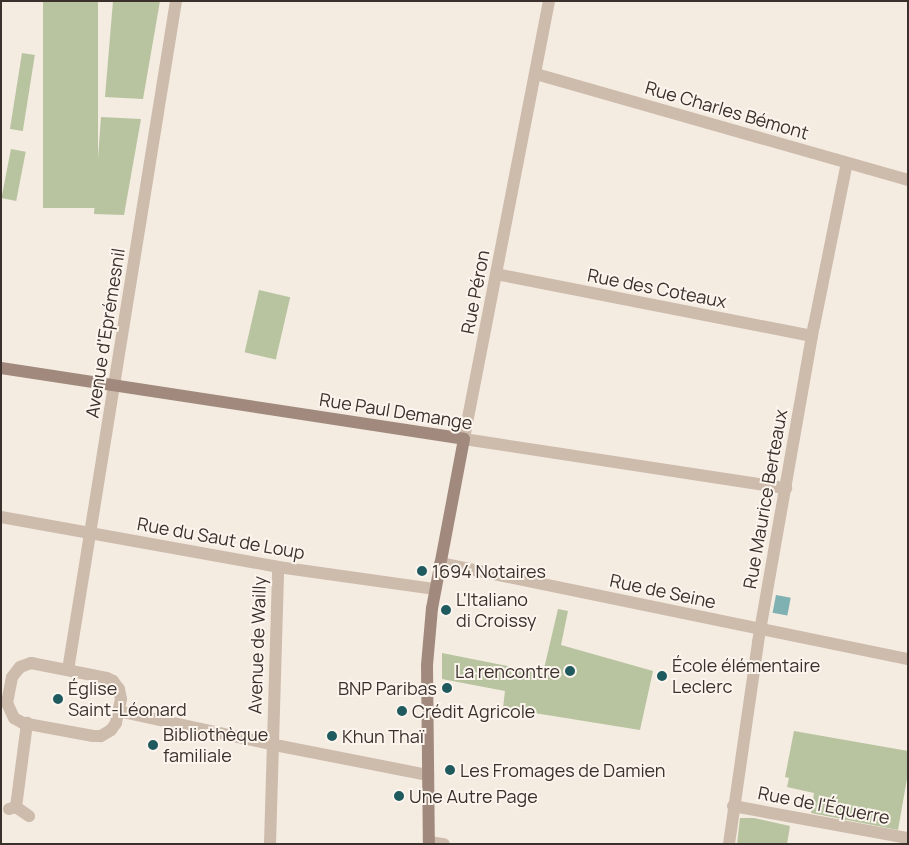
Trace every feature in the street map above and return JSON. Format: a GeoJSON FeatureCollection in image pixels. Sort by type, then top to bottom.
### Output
{"type":"FeatureCollection","features":[{"type":"Feature","properties":{"kind":"main road","name":"Rue Paul Demange"},"geometry":{"type":"LineString","coordinates":[[1,368],[464,439]]}},
{"type":"Feature","properties":{"kind":"main road","name":"Rue Péron"},"geometry":{"type":"LineString","coordinates":[[429,843],[427,665],[435,589],[464,439]]}},
{"type":"Feature","properties":{"kind":"street","name":"Avenue d'Eprémesnil"},"geometry":{"type":"LineString","coordinates":[[68,670],[176,1]]}},
{"type":"Feature","properties":{"kind":"street","name":"Rue Péron"},"geometry":{"type":"LineString","coordinates":[[464,439],[549,1]]}},
{"type":"Feature","properties":{"kind":"street","name":"Rue Charles Bémont"},"geometry":{"type":"LineString","coordinates":[[536,74],[908,180]]}},
{"type":"Feature","properties":{"kind":"street","name":"Rue Maurice Berteaux"},"geometry":{"type":"LineString","coordinates":[[729,844],[760,629],[812,336],[847,162]]}},
{"type":"Feature","properties":{"kind":"street","name":"Rue des Coteaux"},"geometry":{"type":"LineString","coordinates":[[496,274],[812,336]]}},
{"type":"Feature","properties":{"kind":"street","name":"Rue Paul Demange"},"geometry":{"type":"LineString","coordinates":[[464,439],[786,488]]}},
{"type":"Feature","properties":{"kind":"street","name":"Rue du Saut de Loup"},"geometry":{"type":"LineString","coordinates":[[1,517],[278,568],[435,589]]}},
{"type":"Feature","properties":{"kind":"street","name":"Rue de Seine"},"geometry":{"type":"LineString","coordinates":[[440,563],[908,659]]}},
{"type":"Feature","properties":{"kind":"street","name":"Avenue de Wailly"},"geometry":{"type":"LineString","coordinates":[[270,844],[271,744],[278,568]]}},
{"type":"Feature","properties":{"kind":"street"},"geometry":{"type":"LineString","coordinates":[[25,664],[68,670],[113,681],[120,694],[113,729],[99,737],[26,723],[14,718],[8,710],[6,687],[15,671],[25,664]]}},
{"type":"Feature","properties":{"kind":"street"},"geometry":{"type":"LineString","coordinates":[[118,710],[271,744],[428,775]]}},
{"type":"Feature","properties":{"kind":"street"},"geometry":{"type":"LineString","coordinates":[[26,723],[12,808],[28,816]]}},
{"type":"Feature","properties":{"kind":"street","name":"Rue de l'Équerre"},"geometry":{"type":"LineString","coordinates":[[733,806],[888,839],[908,838]]}},
{"type":"Feature","properties":{"kind":"street"},"geometry":{"type":"LineString","coordinates":[[429,843],[444,844]]}},
{"type":"Feature","properties":{"kind":"green space"},"geometry":{"type":"Polygon","coordinates":[[[43,1],[98,1],[98,208],[43,208],[43,1]]]}},
{"type":"Feature","properties":{"kind":"green space"},"geometry":{"type":"Polygon","coordinates":[[[113,1],[160,1],[143,99],[105,97],[113,1]]]}},
{"type":"Feature","properties":{"kind":"green space"},"geometry":{"type":"Polygon","coordinates":[[[22,53],[35,55],[23,131],[10,129],[22,53]]]}},
{"type":"Feature","properties":{"kind":"green space"},"geometry":{"type":"Polygon","coordinates":[[[101,117],[141,119],[124,215],[94,214],[101,117]]]}},
{"type":"Feature","properties":{"kind":"green space"},"geometry":{"type":"Polygon","coordinates":[[[11,149],[26,152],[16,201],[1,198],[11,149]]]}},
{"type":"Feature","properties":{"kind":"green space"},"geometry":{"type":"Polygon","coordinates":[[[259,290],[290,297],[276,360],[245,352],[259,290]]]}},
{"type":"Feature","properties":{"kind":"green space"},"geometry":{"type":"Polygon","coordinates":[[[558,609],[568,611],[561,645],[653,671],[640,730],[503,708],[505,691],[442,679],[442,653],[543,673],[558,609]]]}},
{"type":"Feature","properties":{"kind":"green space"},"geometry":{"type":"Polygon","coordinates":[[[794,731],[908,751],[908,773],[898,830],[811,813],[814,793],[787,787],[789,778],[785,777],[794,731]]]}},
{"type":"Feature","properties":{"kind":"green space"},"geometry":{"type":"Polygon","coordinates":[[[740,818],[754,818],[790,826],[787,844],[737,844],[740,818]]]}},
{"type":"Feature","properties":{"kind":"water"},"geometry":{"type":"Polygon","coordinates":[[[776,595],[791,598],[787,616],[773,613],[776,595]]]}},
{"type":"Feature","properties":{"kind":"place","name":"1694 Notaires"},"geometry":{"type":"Point","coordinates":[422,571]}},
{"type":"Feature","properties":{"kind":"place","name":"L'Italiano di Croissy"},"geometry":{"type":"Point","coordinates":[446,610]}},
{"type":"Feature","properties":{"kind":"place","name":"La rencontre"},"geometry":{"type":"Point","coordinates":[570,671]}},
{"type":"Feature","properties":{"kind":"place","name":"École élémentaire Leclerc"},"geometry":{"type":"Point","coordinates":[662,676]}},
{"type":"Feature","properties":{"kind":"place","name":"BNP Paribas"},"geometry":{"type":"Point","coordinates":[447,688]}},
{"type":"Feature","properties":{"kind":"place","name":"Église Saint-Léonard"},"geometry":{"type":"Point","coordinates":[58,699]}},
{"type":"Feature","properties":{"kind":"place","name":"Crédit Agricole"},"geometry":{"type":"Point","coordinates":[402,711]}},
{"type":"Feature","properties":{"kind":"place","name":"Khun Thaï"},"geometry":{"type":"Point","coordinates":[332,736]}},
{"type":"Feature","properties":{"kind":"place","name":"Bibliothèque familiale"},"geometry":{"type":"Point","coordinates":[153,745]}},
{"type":"Feature","properties":{"kind":"place","name":"Les Fromages de Damien"},"geometry":{"type":"Point","coordinates":[450,770]}},
{"type":"Feature","properties":{"kind":"place","name":"Une Autre Page"},"geometry":{"type":"Point","coordinates":[399,796]}}]}
